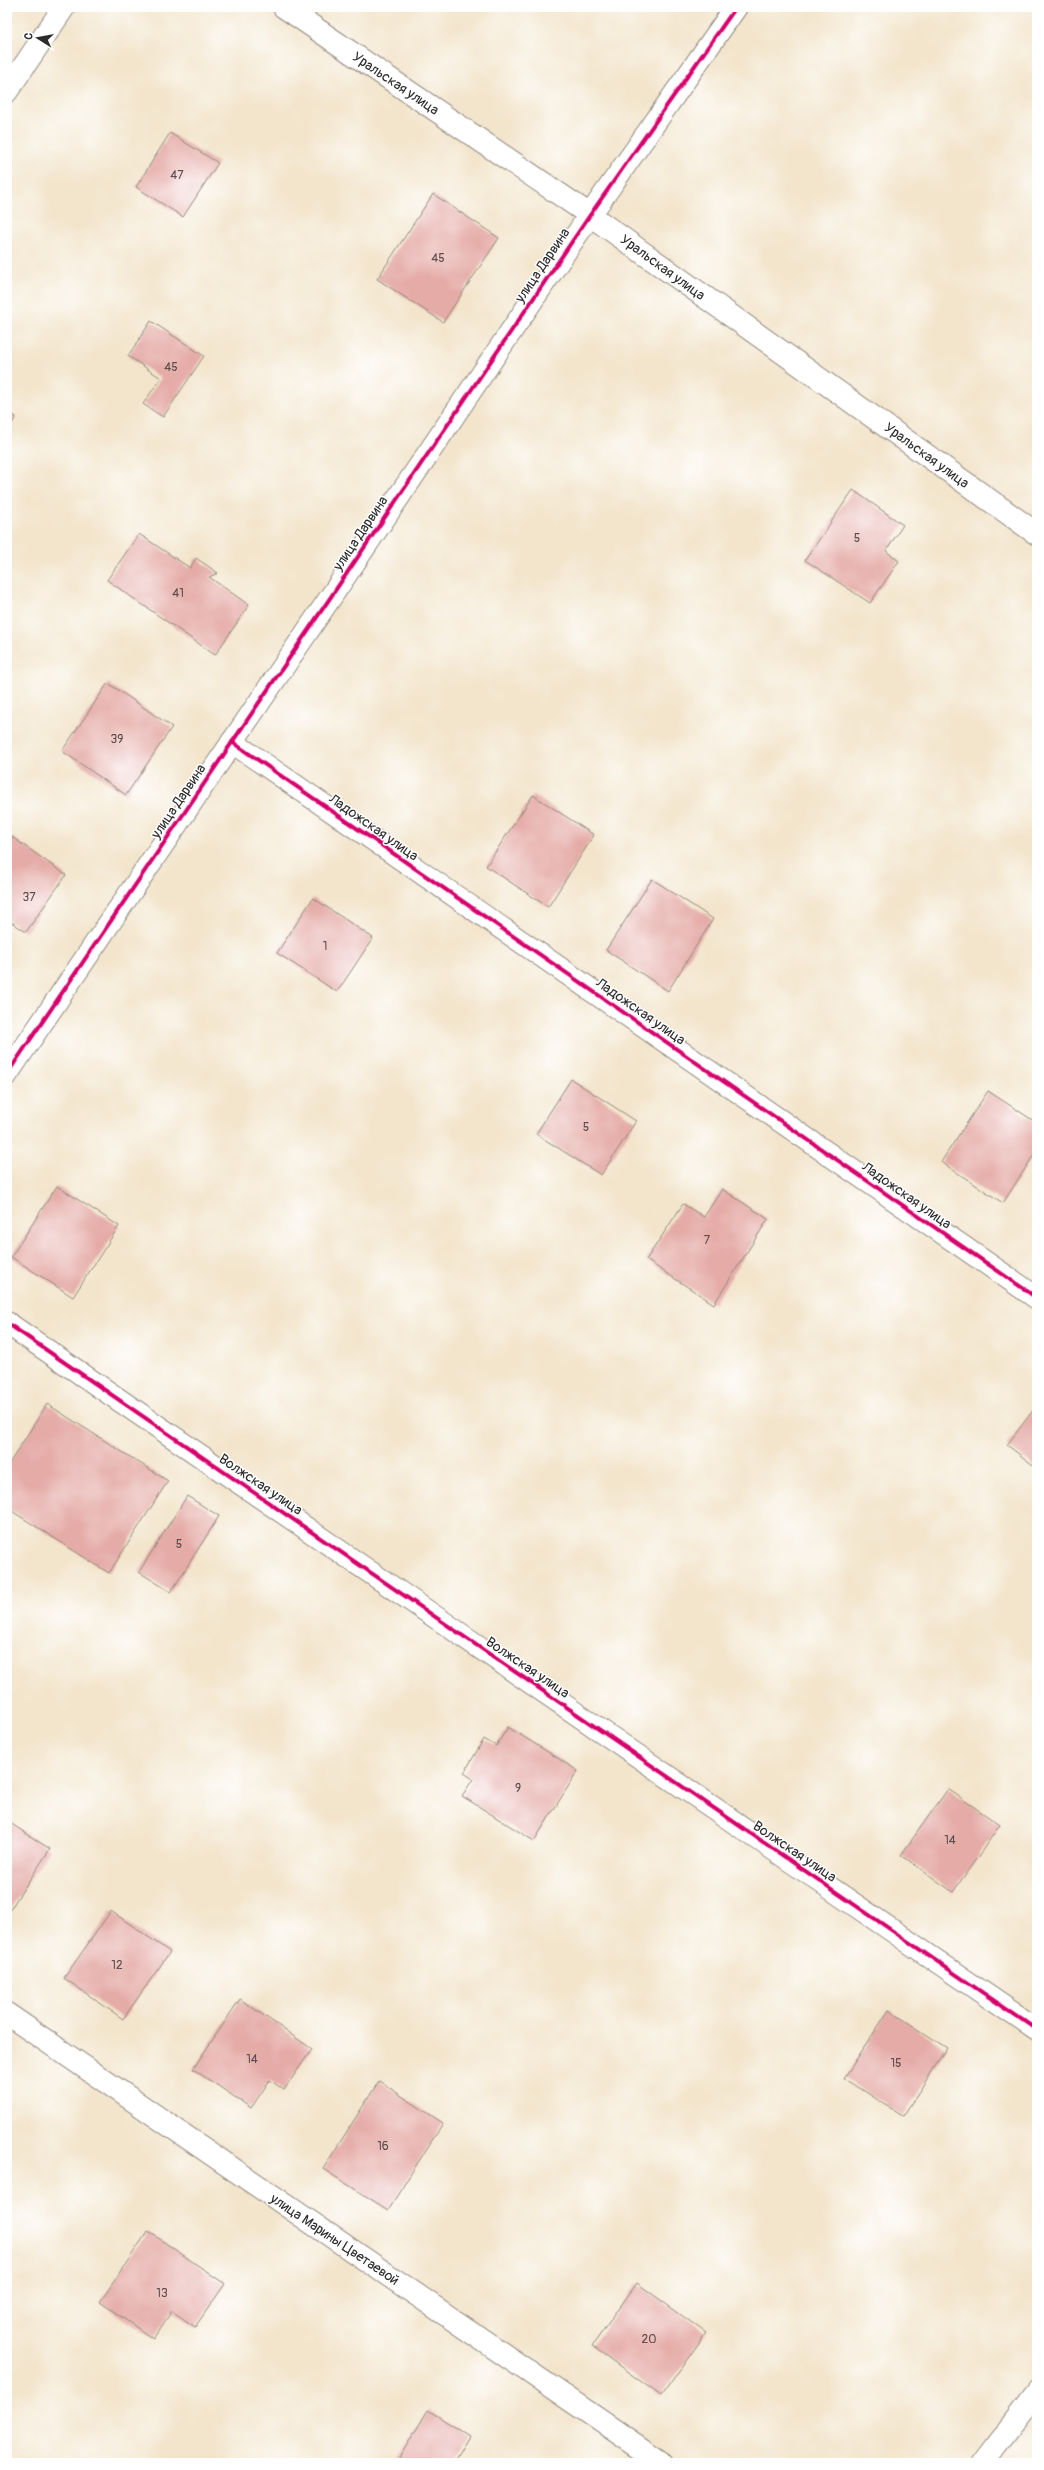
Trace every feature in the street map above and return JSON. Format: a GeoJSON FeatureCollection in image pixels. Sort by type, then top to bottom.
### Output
{"type":"FeatureCollection","features":[{"type":"Feature","properties":{"kind":"street"},"geometry":{"type":"LineString","coordinates":[[7,91],[64,7]]}},
{"type":"Feature","properties":{"kind":"street","name":"Уральская улица"},"geometry":{"type":"LineString","coordinates":[[284,7],[590,215],[1037,534]]}},
{"type":"Feature","properties":{"kind":"street","name":"улица Дарвина"},"geometry":{"type":"LineString","coordinates":[[7,1074],[590,215],[736,7]]}},
{"type":"Feature","properties":{"kind":"street","name":"Ладожская улица"},"geometry":{"type":"LineString","coordinates":[[232,742],[1037,1298]]}},
{"type":"Feature","properties":{"kind":"street","name":"Волжская улица"},"geometry":{"type":"LineString","coordinates":[[7,1323],[1037,2030]]}},
{"type":"Feature","properties":{"kind":"street","name":"улица Марины Цветаевой"},"geometry":{"type":"LineString","coordinates":[[7,2014],[662,2463]]}},
{"type":"Feature","properties":{"kind":"street"},"geometry":{"type":"LineString","coordinates":[[983,2463],[1037,2392]]}},
{"type":"Feature","properties":{"kind":"building"},"geometry":{"type":"Polygon","coordinates":[[[170,133],[218,163],[183,217],[136,187],[170,133]]]}},
{"type":"Feature","properties":{"kind":"building"},"geometry":{"type":"Polygon","coordinates":[[[433,194],[499,238],[443,322],[377,279],[433,194]]]}},
{"type":"Feature","properties":{"kind":"building"},"geometry":{"type":"Polygon","coordinates":[[[151,321],[204,356],[163,417],[143,404],[161,378],[128,356],[151,321]]]}},
{"type":"Feature","properties":{"kind":"building"},"geometry":{"type":"Polygon","coordinates":[[[7,411],[16,417],[7,431],[7,411]]]}},
{"type":"Feature","properties":{"kind":"building"},"geometry":{"type":"Polygon","coordinates":[[[853,490],[903,525],[886,551],[899,561],[870,603],[805,560],[853,490]]]}},
{"type":"Feature","properties":{"kind":"building"},"geometry":{"type":"Polygon","coordinates":[[[139,534],[190,568],[196,558],[218,573],[209,577],[249,605],[215,655],[107,580],[139,534]]]}},
{"type":"Feature","properties":{"kind":"building"},"geometry":{"type":"Polygon","coordinates":[[[108,683],[172,727],[126,795],[62,751],[108,683]]]}},
{"type":"Feature","properties":{"kind":"building"},"geometry":{"type":"Polygon","coordinates":[[[533,795],[594,835],[548,907],[486,866],[533,795]]]}},
{"type":"Feature","properties":{"kind":"building"},"geometry":{"type":"Polygon","coordinates":[[[12,837],[66,875],[26,932],[7,919],[7,843],[12,837]]]}},
{"type":"Feature","properties":{"kind":"building"},"geometry":{"type":"Polygon","coordinates":[[[652,879],[713,919],[668,991],[606,950],[652,879]]]}},
{"type":"Feature","properties":{"kind":"building"},"geometry":{"type":"Polygon","coordinates":[[[313,898],[373,938],[337,992],[277,953],[313,898]]]}},
{"type":"Feature","properties":{"kind":"building"},"geometry":{"type":"Polygon","coordinates":[[[571,1079],[636,1121],[601,1175],[536,1134],[571,1079]]]}},
{"type":"Feature","properties":{"kind":"building"},"geometry":{"type":"Polygon","coordinates":[[[988,1091],[1037,1123],[1037,1150],[1003,1203],[941,1162],[988,1091]]]}},
{"type":"Feature","properties":{"kind":"building"},"geometry":{"type":"Polygon","coordinates":[[[57,1186],[119,1226],[73,1297],[11,1257],[57,1186]]]}},
{"type":"Feature","properties":{"kind":"building"},"geometry":{"type":"Polygon","coordinates":[[[722,1189],[768,1219],[714,1304],[646,1260],[683,1204],[704,1217],[722,1189]]]}},
{"type":"Feature","properties":{"kind":"building"},"geometry":{"type":"Polygon","coordinates":[[[47,1404],[168,1481],[109,1573],[7,1508],[7,1467],[47,1404]]]}},
{"type":"Feature","properties":{"kind":"building"},"geometry":{"type":"Polygon","coordinates":[[[1037,1405],[1037,1468],[1007,1445],[1037,1405]]]}},
{"type":"Feature","properties":{"kind":"building"},"geometry":{"type":"Polygon","coordinates":[[[187,1496],[219,1516],[171,1592],[139,1572],[187,1496]]]}},
{"type":"Feature","properties":{"kind":"building"},"geometry":{"type":"Polygon","coordinates":[[[508,1727],[578,1771],[534,1841],[462,1796],[473,1779],[464,1773],[484,1739],[496,1746],[508,1727]]]}},
{"type":"Feature","properties":{"kind":"building"},"geometry":{"type":"Polygon","coordinates":[[[948,1789],[1000,1825],[953,1892],[901,1855],[948,1789]]]}},
{"type":"Feature","properties":{"kind":"building"},"geometry":{"type":"Polygon","coordinates":[[[7,1821],[50,1849],[7,1914],[7,1821]]]}},
{"type":"Feature","properties":{"kind":"building"},"geometry":{"type":"Polygon","coordinates":[[[111,1911],[170,1952],[123,2019],[64,1978],[111,1911]]]}},
{"type":"Feature","properties":{"kind":"building"},"geometry":{"type":"Polygon","coordinates":[[[240,1999],[312,2049],[284,2090],[270,2080],[251,2108],[193,2069],[240,1999]]]}},
{"type":"Feature","properties":{"kind":"building"},"geometry":{"type":"Polygon","coordinates":[[[889,2010],[947,2048],[903,2116],[844,2078],[889,2010]]]}},
{"type":"Feature","properties":{"kind":"building"},"geometry":{"type":"Polygon","coordinates":[[[379,2081],[443,2123],[388,2210],[323,2169],[379,2081]]]}},
{"type":"Feature","properties":{"kind":"building"},"geometry":{"type":"Polygon","coordinates":[[[148,2231],[225,2284],[195,2327],[172,2311],[153,2339],[100,2302],[148,2231]]]}},
{"type":"Feature","properties":{"kind":"building"},"geometry":{"type":"Polygon","coordinates":[[[637,2283],[706,2333],[661,2396],[592,2346],[637,2283]]]}},
{"type":"Feature","properties":{"kind":"building"},"geometry":{"type":"Polygon","coordinates":[[[428,2410],[469,2436],[453,2463],[396,2463],[428,2410]]]}},
{"type":"Feature","properties":{"kind":"cycle path"},"geometry":{"type":"LineString","coordinates":[[7,1074],[590,215],[736,7]]}},
{"type":"Feature","properties":{"kind":"cycle path"},"geometry":{"type":"LineString","coordinates":[[232,742],[1037,1298]]}},
{"type":"Feature","properties":{"kind":"cycle path"},"geometry":{"type":"LineString","coordinates":[[7,1323],[1037,2030]]}}]}
